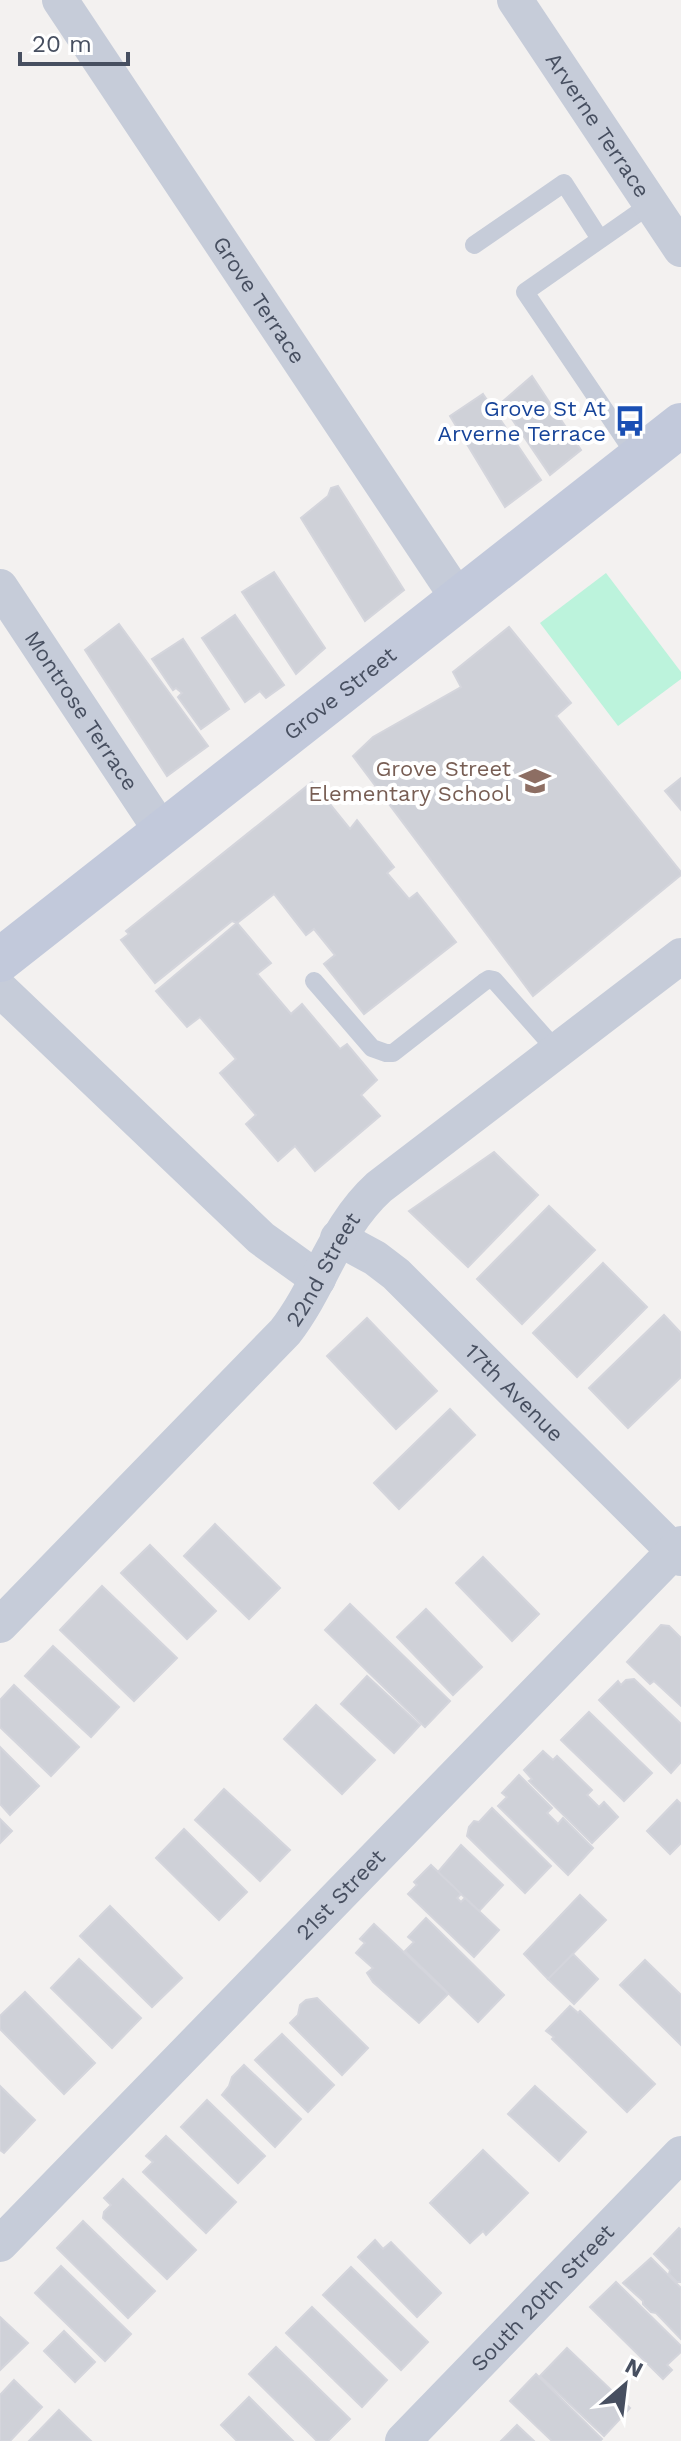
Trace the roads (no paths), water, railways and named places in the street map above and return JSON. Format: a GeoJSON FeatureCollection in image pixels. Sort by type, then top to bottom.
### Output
{"type":"FeatureCollection","features":[{"type":"Feature","properties":{"kind":"main road","name":"Grove Street"},"geometry":{"type":"LineString","coordinates":[[0,960],[681,425]]}},
{"type":"Feature","properties":{"kind":"street","name":"Grove Terrace"},"geometry":{"type":"LineString","coordinates":[[60,0],[458,598]]}},
{"type":"Feature","properties":{"kind":"street","name":"Arverne Terrace"},"geometry":{"type":"LineString","coordinates":[[515,0],[681,249]]}},
{"type":"Feature","properties":{"kind":"street","name":"Montrose Terrace"},"geometry":{"type":"LineString","coordinates":[[0,587],[163,833]]}},
{"type":"Feature","properties":{"kind":"street","name":"22nd Street"},"geometry":{"type":"LineString","coordinates":[[0,1625],[285,1332],[310,1296],[350,1217],[379,1187],[681,956]]}},
{"type":"Feature","properties":{"kind":"street"},"geometry":{"type":"LineString","coordinates":[[0,989],[261,1238],[318,1279]]}},
{"type":"Feature","properties":{"kind":"street","name":"17th Avenue"},"geometry":{"type":"LineString","coordinates":[[338,1238],[375,1258],[396,1274],[679,1551]]}},
{"type":"Feature","properties":{"kind":"street","name":"21st Street"},"geometry":{"type":"LineString","coordinates":[[0,2244],[679,1551]]}},
{"type":"Feature","properties":{"kind":"street","name":"South 20th Street"},"geometry":{"type":"LineString","coordinates":[[403,2441],[681,2154]]}},
{"type":"Feature","properties":{"kind":"lane"},"geometry":{"type":"LineString","coordinates":[[474,245],[564,183],[600,239]]}},
{"type":"Feature","properties":{"kind":"lane"},"geometry":{"type":"LineString","coordinates":[[638,459],[525,292],[651,204]]}},
{"type":"Feature","properties":{"kind":"lane"},"geometry":{"type":"LineString","coordinates":[[314,981],[372,1048],[393,1053],[484,982],[494,980],[557,1051]]}},
{"type":"Feature","properties":{"kind":"place","name":"Grove St At Arverne Terrace"},"geometry":{"type":"Point","coordinates":[630,421]}},
{"type":"Feature","properties":{"kind":"place","name":"Grove Street Elementary School"},"geometry":{"type":"Point","coordinates":[535,781]}}]}
